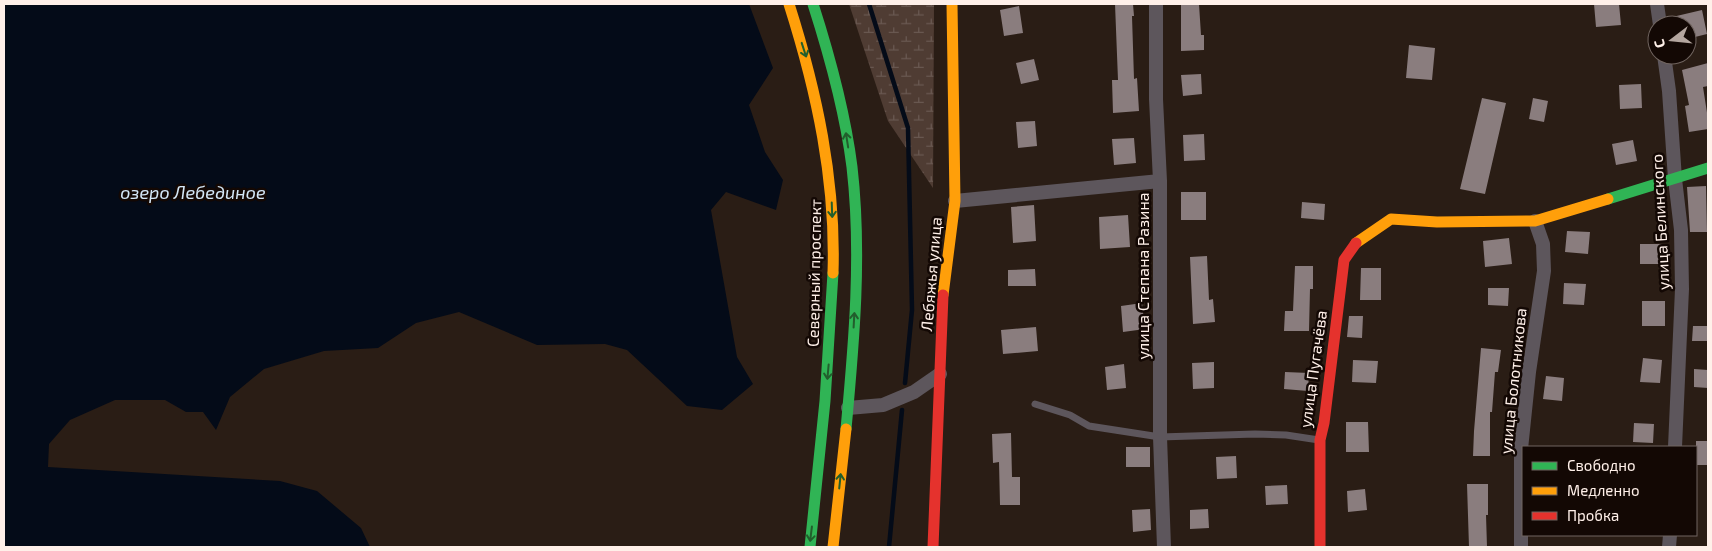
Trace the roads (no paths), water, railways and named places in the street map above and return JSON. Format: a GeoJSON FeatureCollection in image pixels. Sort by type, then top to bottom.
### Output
{"type":"FeatureCollection","features":[{"type":"Feature","properties":{"kind":"street","name":"Северный проспект"},"geometry":{"type":"LineString","coordinates":[[789,4],[806,58],[817,102],[831,194],[833,241],[830,348],[810,547]]}},
{"type":"Feature","properties":{"kind":"street"},"geometry":{"type":"LineString","coordinates":[[813,4],[840,97],[854,192],[856,241],[853,349],[833,547]]}},
{"type":"Feature","properties":{"kind":"street","name":"Лебяжья улица"},"geometry":{"type":"LineString","coordinates":[[933,547],[944,282],[955,201],[952,4]]}},
{"type":"Feature","properties":{"kind":"street","name":"улица Степана Разина"},"geometry":{"type":"LineString","coordinates":[[1156,4],[1156,99],[1160,181],[1160,437],[1164,547]]}},
{"type":"Feature","properties":{"kind":"street","name":"улица Белинского"},"geometry":{"type":"LineString","coordinates":[[1666,65],[1670,91],[1675,179],[1681,230],[1682,289],[1675,446]]}},
{"type":"Feature","properties":{"kind":"street"},"geometry":{"type":"LineString","coordinates":[[1535,221],[1708,168]]}},
{"type":"Feature","properties":{"kind":"street"},"geometry":{"type":"LineString","coordinates":[[955,201],[1160,181]]}},
{"type":"Feature","properties":{"kind":"street","name":"улица Пугачёва"},"geometry":{"type":"LineString","coordinates":[[1320,547],[1320,440],[1324,423],[1344,260],[1354,244],[1391,219],[1437,222],[1535,221]]}},
{"type":"Feature","properties":{"kind":"street","name":"улица Болотникова"},"geometry":{"type":"LineString","coordinates":[[1522,446],[1529,372],[1544,271],[1543,244],[1535,221]]}},
{"type":"Feature","properties":{"kind":"street"},"geometry":{"type":"LineString","coordinates":[[848,408],[883,405],[914,392],[940,374]]}},
{"type":"Feature","properties":{"kind":"street","name":"улица Болотникова"},"geometry":{"type":"LineString","coordinates":[[1521,547],[1522,449]]}},
{"type":"Feature","properties":{"kind":"lane"},"geometry":{"type":"LineString","coordinates":[[1035,404],[1070,416],[1089,426],[1160,437],[1255,434],[1286,435],[1320,440]]}},
{"type":"Feature","properties":{"kind":"water","name":"озеро Лебединое"},"geometry":{"type":"Polygon","coordinates":[[[4,4],[749,4],[773,68],[749,105],[765,152],[783,180],[776,210],[726,192],[711,210],[737,357],[753,384],[722,410],[687,406],[627,350],[605,344],[537,345],[459,312],[416,323],[378,348],[324,351],[264,369],[230,397],[216,430],[203,412],[186,412],[165,400],[115,400],[70,420],[49,444],[48,467],[280,481],[317,491],[361,528],[370,547],[4,547],[4,4]]]}},
{"type":"Feature","properties":{"kind":"waterway"},"geometry":{"type":"LineString","coordinates":[[869,4],[908,128],[912,310],[905,383]]}},
{"type":"Feature","properties":{"kind":"waterway"},"geometry":{"type":"LineString","coordinates":[[889,547],[902,410]]}}]}
